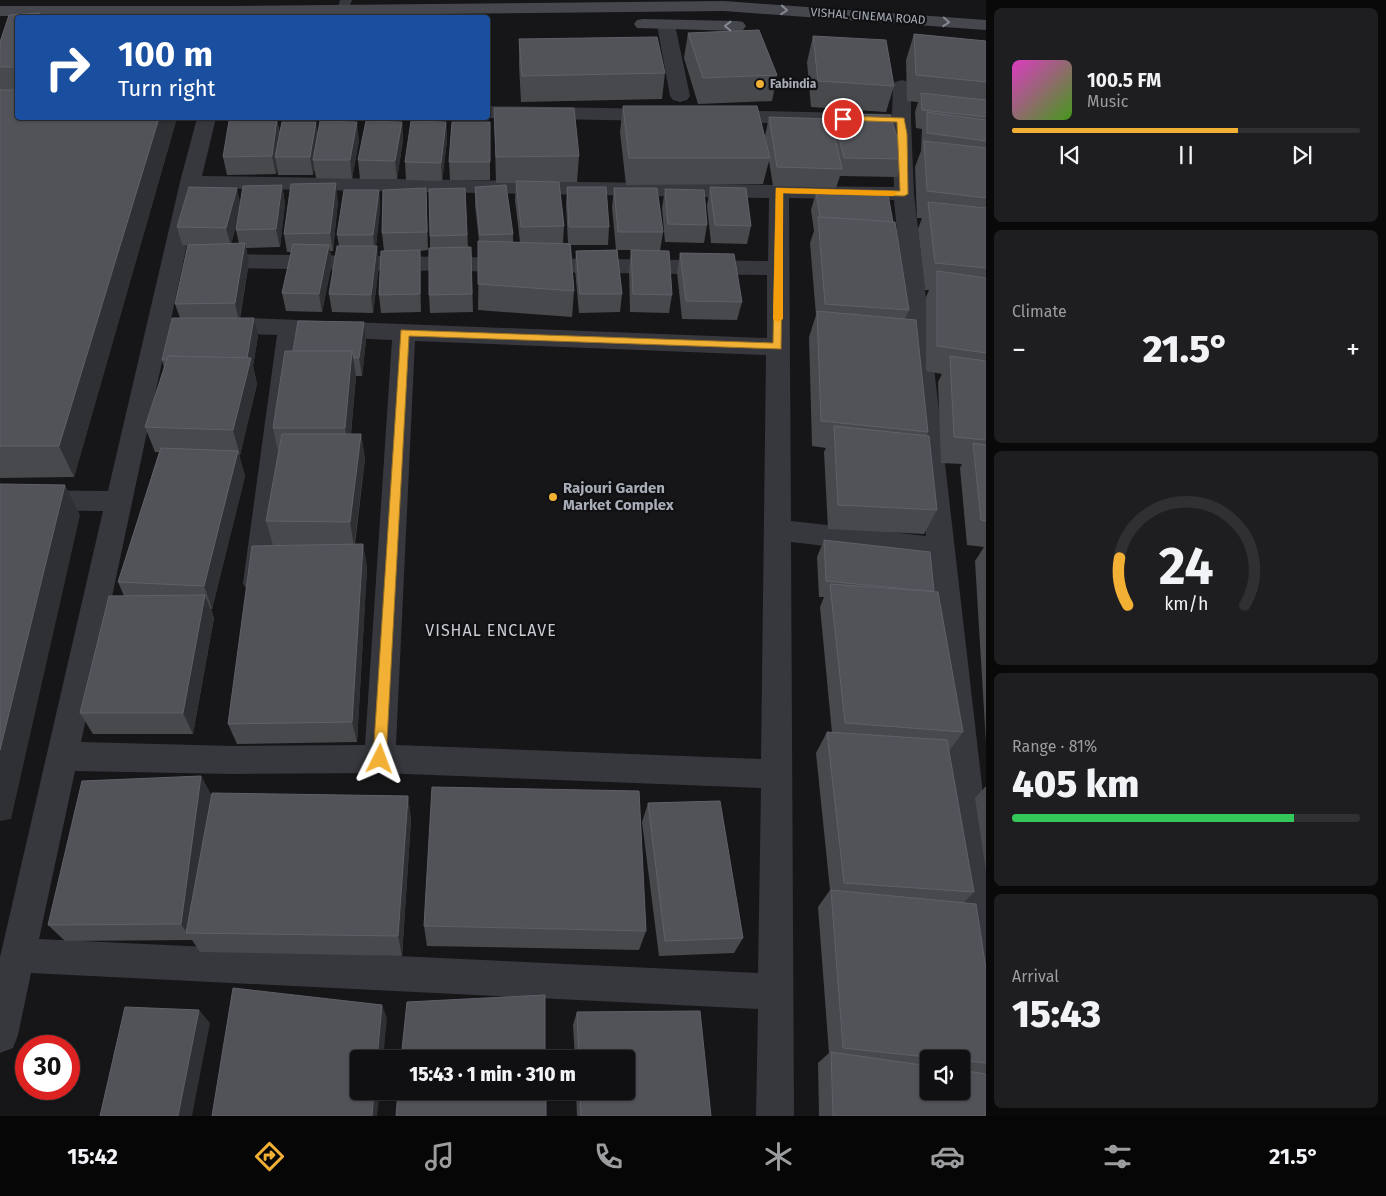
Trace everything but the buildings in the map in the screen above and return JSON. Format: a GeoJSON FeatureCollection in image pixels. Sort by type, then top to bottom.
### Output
{"type":"FeatureCollection","features":[{"type":"Feature","properties":{"kind":"street","name":"VISHAL CINEMA ROAD"},"geometry":{"type":"LineString","coordinates":[[0,11],[232,14],[344,5],[724,6],[986,25]]}},
{"type":"Feature","properties":{"kind":"street"},"geometry":{"type":"LineString","coordinates":[[490,24],[605,24],[600,6]]}},
{"type":"Feature","properties":{"kind":"street"},"geometry":{"type":"LineString","coordinates":[[629,24],[755,26]]}},
{"type":"Feature","properties":{"kind":"street"},"geometry":{"type":"LineString","coordinates":[[0,25],[15,25]]}},
{"type":"Feature","properties":{"kind":"street"},"geometry":{"type":"LineString","coordinates":[[666,25],[690,109]]}},
{"type":"Feature","properties":{"kind":"street","name":"VISHAL CINEMA ROAD"},"geometry":{"type":"LineString","coordinates":[[794,28],[986,40]]}},
{"type":"Feature","properties":{"kind":"street"},"geometry":{"type":"LineString","coordinates":[[902,86],[901,120],[904,194],[986,973]]}},
{"type":"Feature","properties":{"kind":"street"},"geometry":{"type":"LineString","coordinates":[[490,112],[690,109],[901,120]]}},
{"type":"Feature","properties":{"kind":"street"},"geometry":{"type":"LineString","coordinates":[[0,1035],[119,501],[177,324],[172,260],[206,120]]}},
{"type":"Feature","properties":{"kind":"street"},"geometry":{"type":"LineString","coordinates":[[190,182],[779,190],[904,194]]}},
{"type":"Feature","properties":{"kind":"street"},"geometry":{"type":"LineString","coordinates":[[775,1116],[779,190]]}},
{"type":"Feature","properties":{"kind":"street"},"geometry":{"type":"LineString","coordinates":[[172,260],[778,268]]}},
{"type":"Feature","properties":{"kind":"street"},"geometry":{"type":"LineString","coordinates":[[177,324],[778,347]]}},
{"type":"Feature","properties":{"kind":"street"},"geometry":{"type":"LineString","coordinates":[[254,603],[290,328]]}},
{"type":"Feature","properties":{"kind":"street"},"geometry":{"type":"LineString","coordinates":[[380,759],[404,332]]}},
{"type":"Feature","properties":{"kind":"street"},"geometry":{"type":"LineString","coordinates":[[0,500],[119,501]]}},
{"type":"Feature","properties":{"kind":"street"},"geometry":{"type":"LineString","coordinates":[[777,530],[940,548]]}},
{"type":"Feature","properties":{"kind":"street"},"geometry":{"type":"LineString","coordinates":[[62,756],[235,746],[380,759],[776,774]]}},
{"type":"Feature","properties":{"kind":"street"},"geometry":{"type":"LineString","coordinates":[[18,955],[775,992]]}},
{"type":"Feature","properties":{"kind":"slow traffic"},"geometry":{"type":"LineString","coordinates":[[778,319],[779,190],[893,193]]}},
{"type":"Feature","properties":{"kind":"place","name":"Fabindia"},"geometry":{"type":"Point","coordinates":[760,84]}},
{"type":"Feature","properties":{"kind":"place","name":"Rajouri Garden Market Complex"},"geometry":{"type":"Point","coordinates":[553,497]}},
{"type":"Feature","properties":{"kind":"district","name":"VISHAL ENCLAVE"},"geometry":{"type":"Point","coordinates":[491,630]}},
{"type":"Feature","properties":{"kind":"route"},"geometry":{"type":"LineString","coordinates":[[380,759],[404,332],[778,347],[779,190],[904,194],[901,120],[843,119]]}}]}
